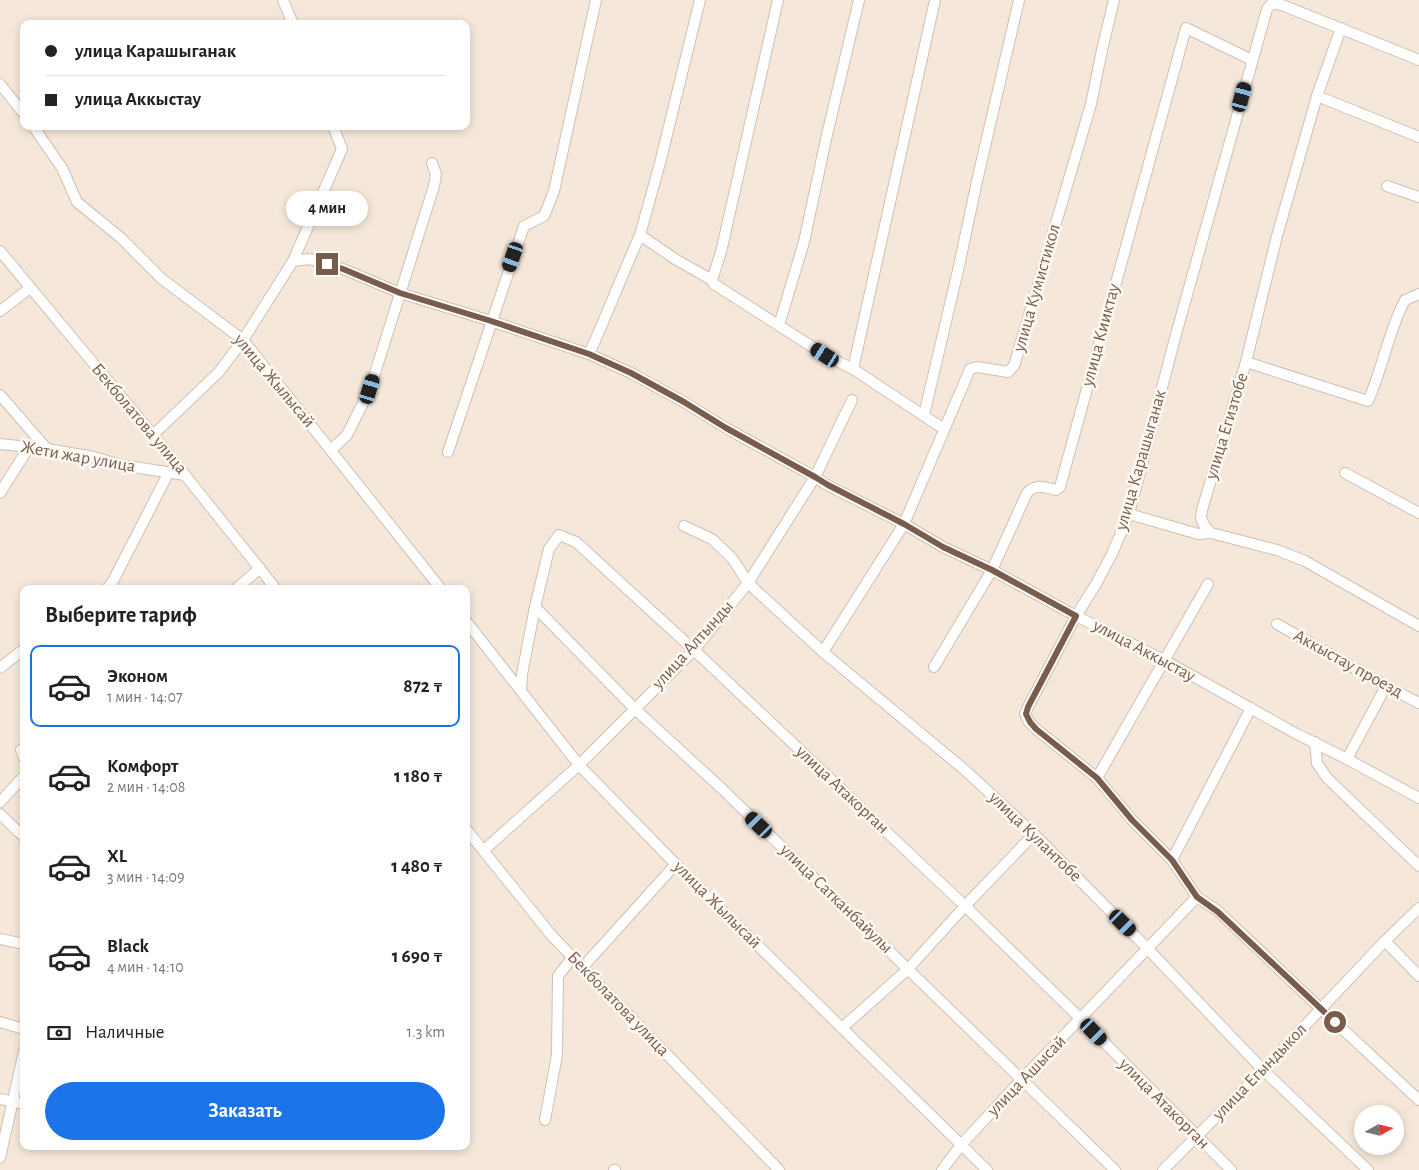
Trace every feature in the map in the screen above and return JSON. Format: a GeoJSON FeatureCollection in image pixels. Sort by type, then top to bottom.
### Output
{"type":"FeatureCollection","features":[{"type":"Feature","properties":{"kind":"street"},"geometry":{"type":"LineString","coordinates":[[283,0],[291,20]]}},
{"type":"Feature","properties":{"kind":"street"},"geometry":{"type":"LineString","coordinates":[[448,452],[524,226],[544,216],[554,191],[596,0]]}},
{"type":"Feature","properties":{"kind":"street"},"geometry":{"type":"LineString","coordinates":[[589,354],[640,235],[660,163],[700,0]]}},
{"type":"Feature","properties":{"kind":"street"},"geometry":{"type":"LineString","coordinates":[[712,280],[721,252],[778,0]]}},
{"type":"Feature","properties":{"kind":"street"},"geometry":{"type":"LineString","coordinates":[[779,324],[804,242],[859,0]]}},
{"type":"Feature","properties":{"kind":"street"},"geometry":{"type":"LineString","coordinates":[[853,369],[935,0]]}},
{"type":"Feature","properties":{"kind":"street"},"geometry":{"type":"LineString","coordinates":[[924,415],[1019,0]]}},
{"type":"Feature","properties":{"kind":"street","name":"улица Кумистикол"},"geometry":{"type":"LineString","coordinates":[[823,652],[904,524],[970,369],[977,367],[1008,372],[1014,366],[1091,104],[1114,0]]}},
{"type":"Feature","properties":{"kind":"street","name":"улица Карашыганак"},"geometry":{"type":"LineString","coordinates":[[1341,28],[1282,5],[1272,3],[1267,9],[1128,514],[1104,569],[1076,616],[1026,714],[1036,729],[1097,778],[1132,820],[1172,860],[1197,897],[1218,912],[1419,1100]]}},
{"type":"Feature","properties":{"kind":"street","name":"улица Кииктау"},"geometry":{"type":"LineString","coordinates":[[934,667],[992,570],[1026,493],[1031,488],[1038,486],[1056,490],[1060,487],[1186,28],[1252,60]]}},
{"type":"Feature","properties":{"kind":"street"},"geometry":{"type":"LineString","coordinates":[[1341,28],[1419,60]]}},
{"type":"Feature","properties":{"kind":"street","name":"улица Егизтобе"},"geometry":{"type":"LineString","coordinates":[[1211,533],[1201,518],[1202,510],[1246,362],[1275,243],[1317,96],[1341,28]]}},
{"type":"Feature","properties":{"kind":"street"},"geometry":{"type":"LineString","coordinates":[[0,84],[20,109]]}},
{"type":"Feature","properties":{"kind":"street"},"geometry":{"type":"LineString","coordinates":[[1317,96],[1419,137]]}},
{"type":"Feature","properties":{"kind":"street","name":"улица Жылысай"},"geometry":{"type":"LineString","coordinates":[[36,130],[62,168],[77,202],[120,238],[162,279],[243,340],[438,585]]}},
{"type":"Feature","properties":{"kind":"street"},"geometry":{"type":"LineString","coordinates":[[154,435],[219,372],[243,340],[293,262],[342,149],[335,130]]}},
{"type":"Feature","properties":{"kind":"street"},"geometry":{"type":"LineString","coordinates":[[331,450],[347,435],[370,389],[434,186],[436,174],[432,163]]}},
{"type":"Feature","properties":{"kind":"street"},"geometry":{"type":"LineString","coordinates":[[1387,186],[1419,197]]}},
{"type":"Feature","properties":{"kind":"street"},"geometry":{"type":"LineString","coordinates":[[640,235],[825,355],[853,369],[944,429]]}},
{"type":"Feature","properties":{"kind":"street","name":"Бекболатова улица"},"geometry":{"type":"LineString","coordinates":[[0,251],[154,435],[273,585]]}},
{"type":"Feature","properties":{"kind":"street","name":"улица Аккыстау"},"geometry":{"type":"LineString","coordinates":[[293,262],[310,259],[343,269],[400,293],[589,354],[631,373],[828,485],[904,524],[943,547],[992,570],[1076,616],[1164,660],[1295,733],[1419,798]]}},
{"type":"Feature","properties":{"kind":"street"},"geometry":{"type":"LineString","coordinates":[[0,312],[30,288]]}},
{"type":"Feature","properties":{"kind":"street"},"geometry":{"type":"LineString","coordinates":[[1246,362],[1368,401],[1377,382],[1398,311],[1404,300],[1419,294]]}},
{"type":"Feature","properties":{"kind":"street"},"geometry":{"type":"LineString","coordinates":[[0,395],[47,449]]}},
{"type":"Feature","properties":{"kind":"street","name":"улица Алтынды"},"geometry":{"type":"LineString","coordinates":[[484,850],[579,765],[694,650],[748,583],[815,477],[852,400]]}},
{"type":"Feature","properties":{"kind":"street","name":"Жети жар улица"},"geometry":{"type":"LineString","coordinates":[[0,444],[47,449],[94,457],[121,465],[186,475]]}},
{"type":"Feature","properties":{"kind":"street"},"geometry":{"type":"LineString","coordinates":[[0,493],[29,447]]}},
{"type":"Feature","properties":{"kind":"street"},"geometry":{"type":"LineString","coordinates":[[110,585],[169,472]]}},
{"type":"Feature","properties":{"kind":"street"},"geometry":{"type":"LineString","coordinates":[[1344,473],[1419,513]]}},
{"type":"Feature","properties":{"kind":"street"},"geometry":{"type":"LineString","coordinates":[[1128,514],[1198,534],[1211,533],[1278,550],[1305,562],[1419,626]]}},
{"type":"Feature","properties":{"kind":"street","name":"улица Кулантобе"},"geometry":{"type":"LineString","coordinates":[[684,526],[712,539],[732,558],[748,583],[823,652],[966,771],[1034,834],[1147,948],[1263,1070],[1368,1170]]}},
{"type":"Feature","properties":{"kind":"street","name":"улица Атакорган"},"geometry":{"type":"LineString","coordinates":[[521,691],[522,674],[534,608],[549,549],[559,535],[576,542],[694,650],[965,906],[1081,1019],[1231,1170]]}},
{"type":"Feature","properties":{"kind":"street"},"geometry":{"type":"LineString","coordinates":[[241,585],[260,568]]}},
{"type":"Feature","properties":{"kind":"street"},"geometry":{"type":"LineString","coordinates":[[1097,778],[1208,584]]}},
{"type":"Feature","properties":{"kind":"street","name":"улица Сатканбайулы"},"geometry":{"type":"LineString","coordinates":[[534,608],[635,709],[726,793],[1115,1170]]}},
{"type":"Feature","properties":{"kind":"street","name":"Аккыстау проезд"},"geometry":{"type":"LineString","coordinates":[[1277,624],[1419,703]]}},
{"type":"Feature","properties":{"kind":"street","name":"улица Жылысай"},"geometry":{"type":"LineString","coordinates":[[470,626],[579,765],[676,864],[987,1170]]}},
{"type":"Feature","properties":{"kind":"street"},"geometry":{"type":"LineString","coordinates":[[0,668],[20,652]]}},
{"type":"Feature","properties":{"kind":"street"},"geometry":{"type":"LineString","coordinates":[[1347,759],[1386,686]]}},
{"type":"Feature","properties":{"kind":"street"},"geometry":{"type":"LineString","coordinates":[[1172,860],[1251,708]]}},
{"type":"Feature","properties":{"kind":"street"},"geometry":{"type":"LineString","coordinates":[[1315,742],[1317,763],[1327,778],[1419,866]]}},
{"type":"Feature","properties":{"kind":"street"},"geometry":{"type":"LineString","coordinates":[[0,802],[20,780]]}},
{"type":"Feature","properties":{"kind":"street"},"geometry":{"type":"LineString","coordinates":[[0,814],[20,832]]}},
{"type":"Feature","properties":{"kind":"street"},"geometry":{"type":"LineString","coordinates":[[842,1028],[908,969],[1034,834]]}},
{"type":"Feature","properties":{"kind":"street","name":"Бекболатова улица"},"geometry":{"type":"LineString","coordinates":[[470,841],[484,850],[552,936],[572,958],[779,1170]]}},
{"type":"Feature","properties":{"kind":"street"},"geometry":{"type":"LineString","coordinates":[[582,968],[676,864]]}},
{"type":"Feature","properties":{"kind":"street","name":"улица Ашысай"},"geometry":{"type":"LineString","coordinates":[[942,1170],[961,1145],[1197,897]]}},
{"type":"Feature","properties":{"kind":"street","name":"улица Егындыкол"},"geometry":{"type":"LineString","coordinates":[[1162,1170],[1263,1070],[1385,941],[1419,908]]}},
{"type":"Feature","properties":{"kind":"street"},"geometry":{"type":"LineString","coordinates":[[0,939],[20,943]]}},
{"type":"Feature","properties":{"kind":"street"},"geometry":{"type":"LineString","coordinates":[[1385,941],[1419,976]]}},
{"type":"Feature","properties":{"kind":"street"},"geometry":{"type":"LineString","coordinates":[[545,1120],[557,1056],[558,976],[572,958]]}},
{"type":"Feature","properties":{"kind":"street"},"geometry":{"type":"LineString","coordinates":[[0,1022],[20,1029]]}},
{"type":"Feature","properties":{"kind":"street"},"geometry":{"type":"LineString","coordinates":[[0,1158],[20,1069]]}},
{"type":"Feature","properties":{"kind":"street"},"geometry":{"type":"LineString","coordinates":[[0,1099],[20,1103]]}},
{"type":"Feature","properties":{"kind":"shaded area"},"geometry":{"type":"Polygon","coordinates":[[[0,0],[1419,0],[1419,1170],[0,1170],[0,0]]]}},
{"type":"Feature","properties":{"kind":"route"},"geometry":{"type":"LineString","coordinates":[[327,264],[400,293],[589,354],[631,373],[828,485],[1076,616],[1028,707],[1026,714],[1030,722],[1036,729],[1097,778],[1132,820],[1172,860],[1197,897],[1208,903],[1218,912],[1335,1022]]}}]}
